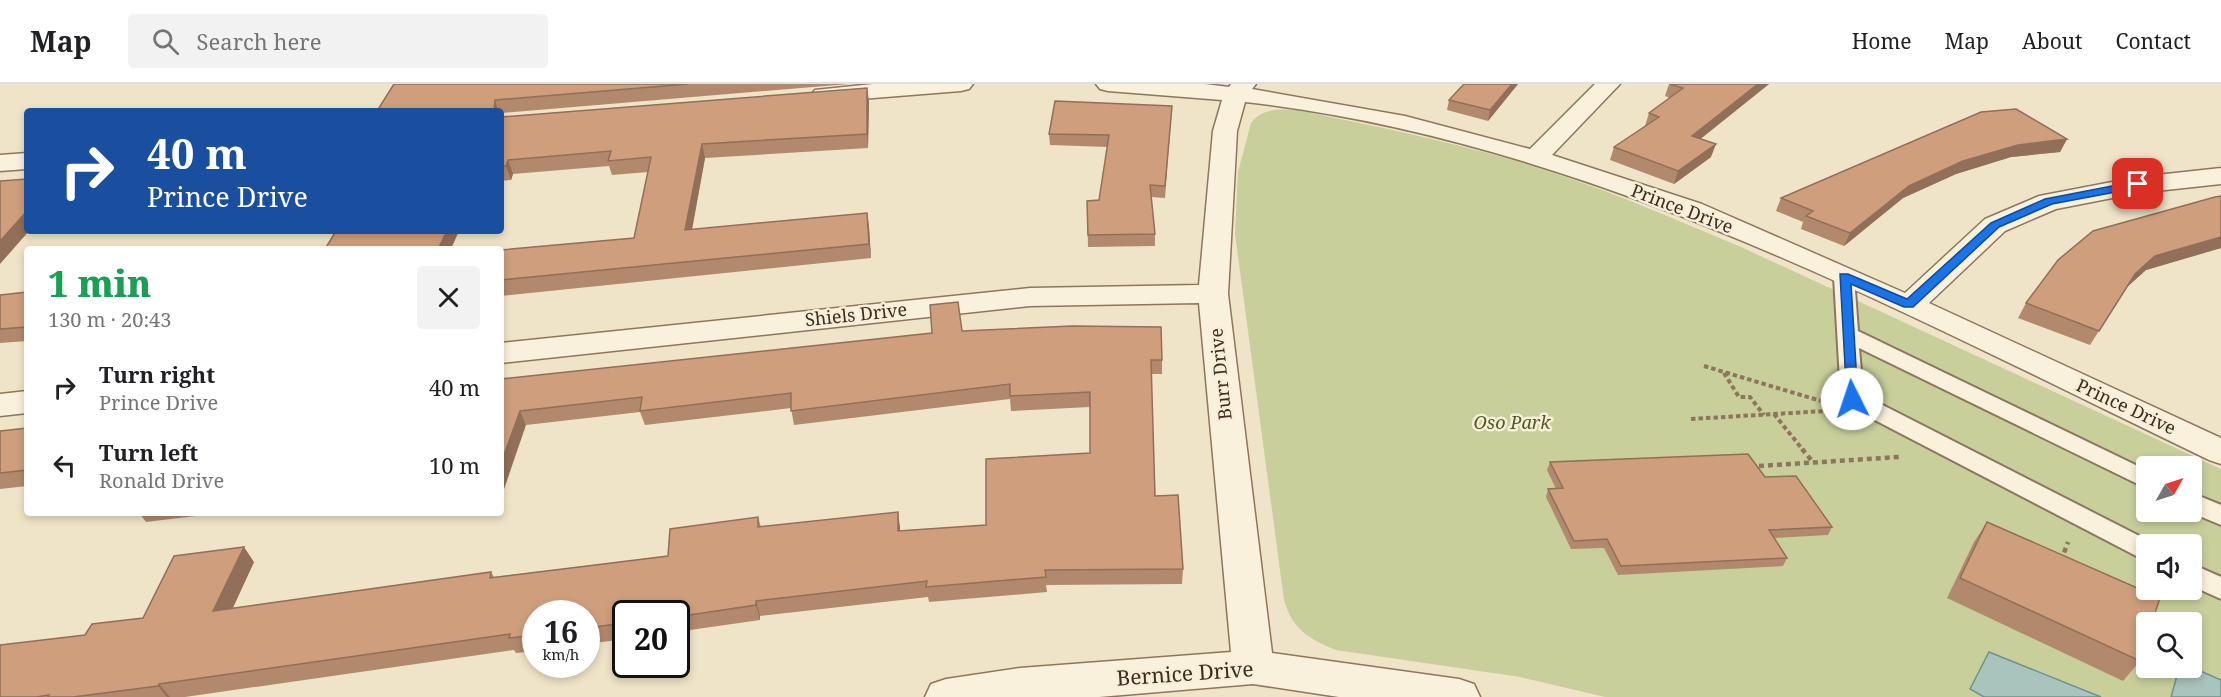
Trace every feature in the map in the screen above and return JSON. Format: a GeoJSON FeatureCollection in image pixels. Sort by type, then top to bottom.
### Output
{"type":"FeatureCollection","features":[{"type":"Feature","properties":{"kind":"street"},"geometry":{"type":"LineString","coordinates":[[798,97],[961,84]]}},
{"type":"Feature","properties":{"kind":"street","name":"Prince Drive"},"geometry":{"type":"LineString","coordinates":[[1108,84],[1239,89],[1387,118],[1536,157],[1694,211],[1909,305],[2221,452]]}},
{"type":"Feature","properties":{"kind":"street"},"geometry":{"type":"LineString","coordinates":[[1536,157],[1608,84]]}},
{"type":"Feature","properties":{"kind":"street","name":"Burr Drive"},"geometry":{"type":"LineString","coordinates":[[1239,89],[1225,131],[1213,294],[1253,667]]}},
{"type":"Feature","properties":{"kind":"street"},"geometry":{"type":"LineString","coordinates":[[0,163],[24,161]]}},
{"type":"Feature","properties":{"kind":"street"},"geometry":{"type":"LineString","coordinates":[[1909,305],[1995,225],[2049,202],[2138,184],[2221,176]]}},
{"type":"Feature","properties":{"kind":"street","name":"Shiels Drive"},"geometry":{"type":"LineString","coordinates":[[504,353],[1029,297],[1213,294]]}},
{"type":"Feature","properties":{"kind":"street"},"geometry":{"type":"LineString","coordinates":[[0,405],[24,402]]}},
{"type":"Feature","properties":{"kind":"street","name":"Bernice Drive"},"geometry":{"type":"LineString","coordinates":[[946,697],[1020,686],[1253,667],[1459,697]]}},
{"type":"Feature","properties":{"kind":"lane"},"geometry":{"type":"LineString","coordinates":[[1844,276],[1852,399],[2136,546]]}},
{"type":"Feature","properties":{"kind":"lane"},"geometry":{"type":"LineString","coordinates":[[1847,334],[2136,475]]}},
{"type":"Feature","properties":{"kind":"lane"},"geometry":{"type":"LineString","coordinates":[[2202,507],[2221,516]]}},
{"type":"Feature","properties":{"kind":"lane"},"geometry":{"type":"LineString","coordinates":[[2202,579],[2221,589]]}},
{"type":"Feature","properties":{"kind":"path"},"geometry":{"type":"LineString","coordinates":[[1724,372],[1739,397],[1750,397],[1764,415]]}},
{"type":"Feature","properties":{"kind":"path"},"geometry":{"type":"LineString","coordinates":[[1691,419],[1828,411]]}},
{"type":"Feature","properties":{"kind":"path"},"geometry":{"type":"LineString","coordinates":[[1773,414],[1813,462]]}},
{"type":"Feature","properties":{"kind":"path"},"geometry":{"type":"LineString","coordinates":[[1759,466],[1902,457]]}},
{"type":"Feature","properties":{"kind":"path"},"geometry":{"type":"LineString","coordinates":[[2059,567],[2071,534]]}},
{"type":"Feature","properties":{"kind":"green space","name":"Oso Park"},"geometry":{"type":"Polygon","coordinates":[[[1278,110],[1297,110],[1394,130],[1491,154],[1578,181],[1741,247],[2193,456],[2136,456],[2136,522],[2202,522],[2202,460],[2221,469],[2221,697],[1605,697],[1520,677],[1336,650],[1318,642],[1297,626],[1284,600],[1235,234],[1238,172],[1251,123],[1260,114],[1278,110]]]}},
{"type":"Feature","properties":{"kind":"water"},"geometry":{"type":"Polygon","coordinates":[[[1989,652],[2101,697],[1984,697],[1970,689],[1989,652]]]}},
{"type":"Feature","properties":{"kind":"water"},"geometry":{"type":"Polygon","coordinates":[[[2202,672],[2221,680],[2221,697],[2171,697],[2176,678],[2202,678],[2202,672]]]}},
{"type":"Feature","properties":{"kind":"building"},"geometry":{"type":"Polygon","coordinates":[[[394,84],[688,84],[495,100],[494,108],[379,108],[394,84]]]}},
{"type":"Feature","properties":{"kind":"building"},"geometry":{"type":"Polygon","coordinates":[[[1464,84],[1512,84],[1490,110],[1449,100],[1464,84]]]}},
{"type":"Feature","properties":{"kind":"building"},"geometry":{"type":"Polygon","coordinates":[[[1670,84],[1758,84],[1692,136],[1716,144],[1678,171],[1614,147],[1659,117],[1649,113],[1683,88],[1670,84]]]}},
{"type":"Feature","properties":{"kind":"building"},"geometry":{"type":"Polygon","coordinates":[[[867,88],[867,134],[702,144],[685,230],[867,213],[869,244],[504,280],[504,250],[634,238],[651,157],[608,161],[611,151],[508,160],[504,166],[504,117],[867,88]]]}},
{"type":"Feature","properties":{"kind":"building"},"geometry":{"type":"Polygon","coordinates":[[[1055,101],[1172,106],[1165,186],[1150,185],[1155,234],[1088,235],[1087,201],[1099,200],[1109,135],[1049,134],[1055,101]]]}},
{"type":"Feature","properties":{"kind":"building"},"geometry":{"type":"Polygon","coordinates":[[[2016,109],[2067,139],[2018,145],[1963,161],[1909,186],[1850,233],[1806,216],[1813,211],[1781,198],[1981,112],[2016,109]]]}},
{"type":"Feature","properties":{"kind":"building"},"geometry":{"type":"Polygon","coordinates":[[[24,179],[24,214],[0,241],[0,181],[24,179]]]}},
{"type":"Feature","properties":{"kind":"building"},"geometry":{"type":"Polygon","coordinates":[[[2221,196],[2221,237],[2155,256],[2135,274],[2099,331],[2026,303],[2058,260],[2093,231],[2221,196]]]}},
{"type":"Feature","properties":{"kind":"building"},"geometry":{"type":"Polygon","coordinates":[[[334,234],[446,234],[440,246],[327,246],[334,234]]]}},
{"type":"Feature","properties":{"kind":"building"},"geometry":{"type":"Polygon","coordinates":[[[24,292],[24,327],[0,329],[0,295],[24,292]]]}},
{"type":"Feature","properties":{"kind":"building"},"geometry":{"type":"Polygon","coordinates":[[[958,302],[962,331],[1072,326],[1161,327],[1162,360],[1151,360],[1155,496],[1178,495],[1183,569],[1045,570],[1046,577],[926,587],[927,581],[756,601],[756,605],[690,615],[690,600],[612,600],[612,625],[600,626],[600,600],[522,600],[522,637],[509,638],[510,634],[73,697],[48,697],[49,695],[0,697],[0,645],[85,635],[92,624],[143,618],[174,556],[244,547],[213,611],[491,572],[490,578],[668,556],[670,529],[758,517],[758,527],[898,512],[898,531],[986,525],[986,459],[1090,453],[1090,392],[1010,396],[1010,384],[791,411],[791,393],[640,411],[642,397],[520,411],[504,455],[504,379],[932,333],[930,305],[958,302]]]}},
{"type":"Feature","properties":{"kind":"building"},"geometry":{"type":"Polygon","coordinates":[[[24,428],[24,470],[0,473],[0,431],[24,428]]]}},
{"type":"Feature","properties":{"kind":"building"},"geometry":{"type":"Polygon","coordinates":[[[1748,454],[1765,477],[1796,476],[1832,527],[1769,530],[1787,558],[1621,566],[1607,539],[1574,541],[1548,489],[1563,488],[1550,462],[1748,454]]]}},
{"type":"Feature","properties":{"kind":"building"},"geometry":{"type":"Polygon","coordinates":[[[1987,522],[2136,587],[2136,600],[2159,600],[2155,612],[2136,612],[2136,659],[1960,578],[1987,522]]]}},
{"type":"Feature","properties":{"kind":"route"},"geometry":{"type":"LineString","coordinates":[[1852,399],[1844,276],[1909,305],[1995,225],[2049,202],[2138,184]]}}]}
